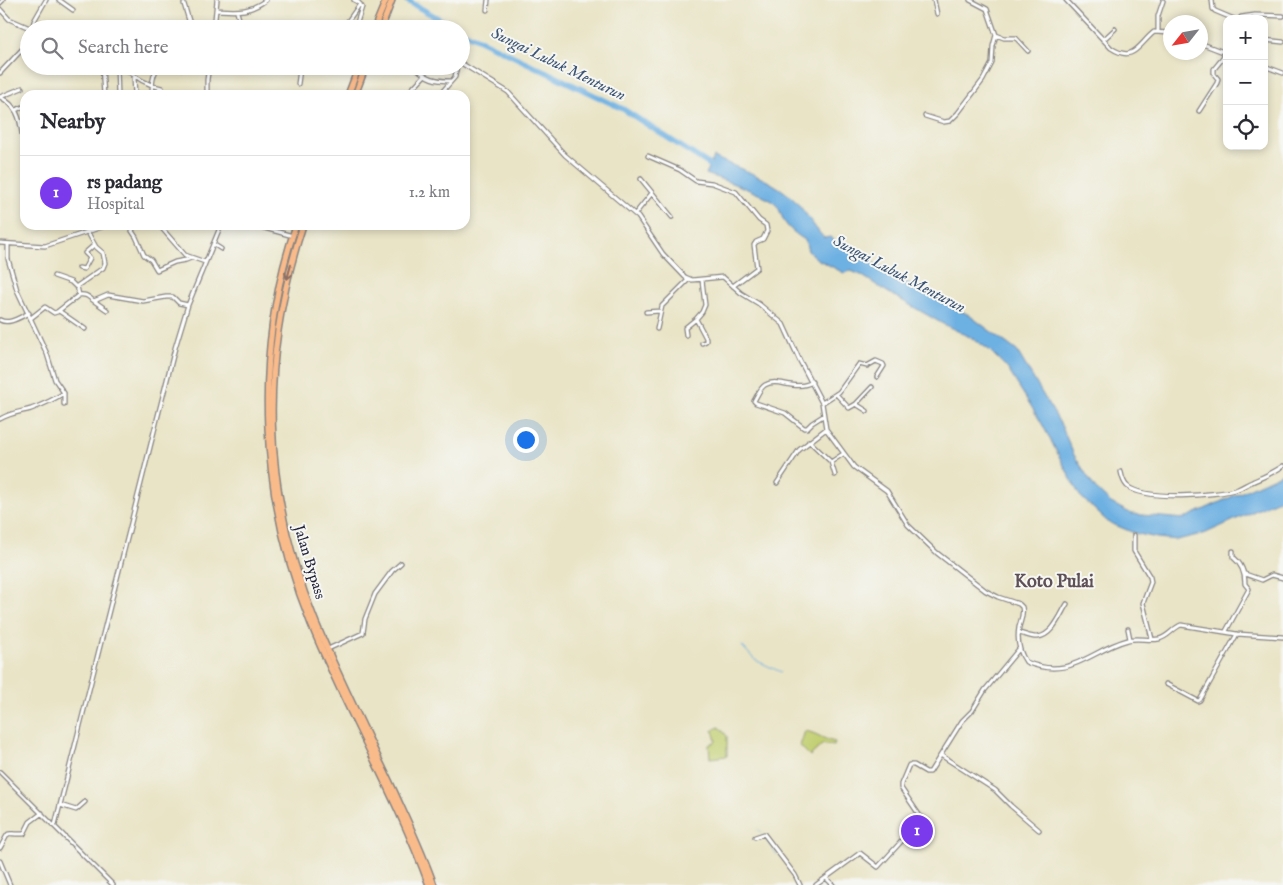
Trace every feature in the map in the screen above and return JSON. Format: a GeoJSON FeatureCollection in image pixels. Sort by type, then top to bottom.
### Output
{"type":"FeatureCollection","features":[{"type":"Feature","properties":{"kind":"highway"},"geometry":{"type":"LineString","coordinates":[[382,20],[386,0]]}},
{"type":"Feature","properties":{"kind":"highway"},"geometry":{"type":"LineString","coordinates":[[379,20],[392,0]]}},
{"type":"Feature","properties":{"kind":"highway"},"geometry":{"type":"LineString","coordinates":[[350,90],[356,75]]}},
{"type":"Feature","properties":{"kind":"highway"},"geometry":{"type":"LineString","coordinates":[[357,90],[363,75]]}},
{"type":"Feature","properties":{"kind":"highway","name":"Jalan Bypass"},"geometry":{"type":"LineString","coordinates":[[294,230],[282,270],[272,328],[268,384],[268,443],[272,483],[285,546],[311,624],[416,837],[434,885]]}},
{"type":"Feature","properties":{"kind":"highway","name":"Jalan Bypass"},"geometry":{"type":"LineString","coordinates":[[302,230],[287,281],[277,333],[272,381],[276,479],[290,549],[307,601],[430,885]]}},
{"type":"Feature","properties":{"kind":"street"},"geometry":{"type":"LineString","coordinates":[[0,3],[3,0]]}},
{"type":"Feature","properties":{"kind":"street"},"geometry":{"type":"LineString","coordinates":[[35,20],[46,0]]}},
{"type":"Feature","properties":{"kind":"street"},"geometry":{"type":"LineString","coordinates":[[59,0],[73,10]]}},
{"type":"Feature","properties":{"kind":"street"},"geometry":{"type":"LineString","coordinates":[[215,20],[217,0]]}},
{"type":"Feature","properties":{"kind":"street"},"geometry":{"type":"LineString","coordinates":[[216,10],[237,12],[250,9],[266,0]]}},
{"type":"Feature","properties":{"kind":"street"},"geometry":{"type":"LineString","coordinates":[[354,0],[360,4]]}},
{"type":"Feature","properties":{"kind":"street"},"geometry":{"type":"LineString","coordinates":[[487,10],[488,0]]}},
{"type":"Feature","properties":{"kind":"street"},"geometry":{"type":"LineString","coordinates":[[934,0],[937,14]]}},
{"type":"Feature","properties":{"kind":"street"},"geometry":{"type":"LineString","coordinates":[[925,116],[944,122],[950,120],[958,113],[990,69],[996,35],[987,9],[970,0]]}},
{"type":"Feature","properties":{"kind":"street"},"geometry":{"type":"LineString","coordinates":[[1066,0],[1103,40],[1120,54],[1129,55],[1151,34],[1158,31],[1163,32]]}},
{"type":"Feature","properties":{"kind":"street"},"geometry":{"type":"LineString","coordinates":[[1212,0],[1213,9],[1224,15]]}},
{"type":"Feature","properties":{"kind":"street"},"geometry":{"type":"LineString","coordinates":[[1158,31],[1158,16],[1163,2]]}},
{"type":"Feature","properties":{"kind":"street"},"geometry":{"type":"LineString","coordinates":[[184,4],[189,20]]}},
{"type":"Feature","properties":{"kind":"street"},"geometry":{"type":"LineString","coordinates":[[348,20],[360,4]]}},
{"type":"Feature","properties":{"kind":"street"},"geometry":{"type":"LineString","coordinates":[[358,20],[361,8],[360,4]]}},
{"type":"Feature","properties":{"kind":"street"},"geometry":{"type":"LineString","coordinates":[[0,9],[10,19],[20,24]]}},
{"type":"Feature","properties":{"kind":"street"},"geometry":{"type":"LineString","coordinates":[[237,12],[239,20]]}},
{"type":"Feature","properties":{"kind":"street"},"geometry":{"type":"LineString","coordinates":[[1268,15],[1283,16]]}},
{"type":"Feature","properties":{"kind":"street"},"geometry":{"type":"LineString","coordinates":[[1103,40],[1114,29]]}},
{"type":"Feature","properties":{"kind":"street"},"geometry":{"type":"LineString","coordinates":[[996,35],[1004,38],[1016,38],[1028,51]]}},
{"type":"Feature","properties":{"kind":"street"},"geometry":{"type":"LineString","coordinates":[[1268,40],[1283,42]]}},
{"type":"Feature","properties":{"kind":"street"},"geometry":{"type":"LineString","coordinates":[[1208,46],[1223,52]]}},
{"type":"Feature","properties":{"kind":"street"},"geometry":{"type":"LineString","coordinates":[[0,71],[20,51]]}},
{"type":"Feature","properties":{"kind":"street"},"geometry":{"type":"LineString","coordinates":[[1199,111],[1217,83],[1218,79],[1214,74],[1214,69],[1223,58]]}},
{"type":"Feature","properties":{"kind":"street"},"geometry":{"type":"LineString","coordinates":[[1268,67],[1283,73]]}},
{"type":"Feature","properties":{"kind":"street"},"geometry":{"type":"LineString","coordinates":[[470,69],[508,92],[565,155],[635,214],[669,262],[689,279],[702,280],[721,276],[783,324],[822,403],[826,429],[843,454],[860,473],[887,491],[908,525],[938,553],[986,591],[998,598],[1021,605],[1023,612],[1019,634],[1020,649],[1022,656],[1027,662],[1048,668],[1063,667],[1082,661],[1130,639],[1161,638],[1175,627],[1181,625],[1237,634],[1283,637]]}},
{"type":"Feature","properties":{"kind":"street"},"geometry":{"type":"LineString","coordinates":[[103,75],[104,90]]}},
{"type":"Feature","properties":{"kind":"street"},"geometry":{"type":"LineString","coordinates":[[117,75],[118,90]]}},
{"type":"Feature","properties":{"kind":"street"},"geometry":{"type":"LineString","coordinates":[[152,90],[155,75]]}},
{"type":"Feature","properties":{"kind":"street"},"geometry":{"type":"LineString","coordinates":[[207,90],[208,75]]}},
{"type":"Feature","properties":{"kind":"street"},"geometry":{"type":"LineString","coordinates":[[298,84],[299,75]]}},
{"type":"Feature","properties":{"kind":"street"},"geometry":{"type":"LineString","coordinates":[[411,90],[425,75],[437,81],[451,81]]}},
{"type":"Feature","properties":{"kind":"street"},"geometry":{"type":"LineString","coordinates":[[444,90],[456,75]]}},
{"type":"Feature","properties":{"kind":"street"},"geometry":{"type":"LineString","coordinates":[[135,90],[134,77],[152,86],[162,88]]}},
{"type":"Feature","properties":{"kind":"street"},"geometry":{"type":"LineString","coordinates":[[0,97],[22,88]]}},
{"type":"Feature","properties":{"kind":"street"},"geometry":{"type":"LineString","coordinates":[[0,97],[9,102],[16,110],[20,119]]}},
{"type":"Feature","properties":{"kind":"street"},"geometry":{"type":"LineString","coordinates":[[16,110],[20,108]]}},
{"type":"Feature","properties":{"kind":"street"},"geometry":{"type":"LineString","coordinates":[[648,156],[680,170],[696,181],[712,183],[736,192],[759,220],[766,225],[767,231],[763,239],[754,245],[757,268],[732,286]]}},
{"type":"Feature","properties":{"kind":"street"},"geometry":{"type":"LineString","coordinates":[[641,179],[672,217]]}},
{"type":"Feature","properties":{"kind":"street"},"geometry":{"type":"LineString","coordinates":[[635,214],[652,193]]}},
{"type":"Feature","properties":{"kind":"street"},"geometry":{"type":"LineString","coordinates":[[133,230],[142,253],[151,260],[157,270],[174,262],[191,258]]}},
{"type":"Feature","properties":{"kind":"street"},"geometry":{"type":"LineString","coordinates":[[163,230],[185,255],[205,262]]}},
{"type":"Feature","properties":{"kind":"street"},"geometry":{"type":"LineString","coordinates":[[55,825],[167,374],[188,305],[220,230]]}},
{"type":"Feature","properties":{"kind":"street"},"geometry":{"type":"LineString","coordinates":[[271,230],[292,236]]}},
{"type":"Feature","properties":{"kind":"street"},"geometry":{"type":"LineString","coordinates":[[0,243],[45,246],[87,231],[94,245],[103,253],[105,266],[76,287]]}},
{"type":"Feature","properties":{"kind":"street"},"geometry":{"type":"LineString","coordinates":[[8,244],[8,259],[17,290],[52,364],[55,380],[64,393],[64,404]]}},
{"type":"Feature","properties":{"kind":"street"},"geometry":{"type":"LineString","coordinates":[[213,244],[221,249]]}},
{"type":"Feature","properties":{"kind":"street"},"geometry":{"type":"LineString","coordinates":[[79,268],[84,269],[90,258],[85,253],[94,245]]}},
{"type":"Feature","properties":{"kind":"street"},"geometry":{"type":"LineString","coordinates":[[54,276],[71,282],[76,287],[79,295]]}},
{"type":"Feature","properties":{"kind":"street"},"geometry":{"type":"LineString","coordinates":[[656,329],[660,311],[666,300],[689,279]]}},
{"type":"Feature","properties":{"kind":"street"},"geometry":{"type":"LineString","coordinates":[[686,335],[685,328],[696,319],[705,305],[702,280]]}},
{"type":"Feature","properties":{"kind":"street"},"geometry":{"type":"LineString","coordinates":[[31,318],[45,307],[54,313],[59,311],[79,295],[86,294],[107,310]]}},
{"type":"Feature","properties":{"kind":"street"},"geometry":{"type":"LineString","coordinates":[[94,301],[108,295],[143,301],[173,297],[179,302],[188,305]]}},
{"type":"Feature","properties":{"kind":"street"},"geometry":{"type":"LineString","coordinates":[[59,311],[85,329]]}},
{"type":"Feature","properties":{"kind":"street"},"geometry":{"type":"LineString","coordinates":[[646,312],[660,311]]}},
{"type":"Feature","properties":{"kind":"street"},"geometry":{"type":"LineString","coordinates":[[0,320],[10,322],[29,313]]}},
{"type":"Feature","properties":{"kind":"street"},"geometry":{"type":"LineString","coordinates":[[696,319],[706,338],[706,341],[702,343]]}},
{"type":"Feature","properties":{"kind":"street"},"geometry":{"type":"LineString","coordinates":[[822,403],[840,391],[859,364],[867,366],[876,361],[883,364],[884,366],[877,377]]}},
{"type":"Feature","properties":{"kind":"street"},"geometry":{"type":"LineString","coordinates":[[812,382],[798,386],[768,383],[762,387],[754,401],[785,413],[804,428],[807,428],[823,416]]}},
{"type":"Feature","properties":{"kind":"street"},"geometry":{"type":"LineString","coordinates":[[836,394],[848,408],[856,404],[872,388]]}},
{"type":"Feature","properties":{"kind":"street"},"geometry":{"type":"LineString","coordinates":[[0,419],[46,403],[64,393]]}},
{"type":"Feature","properties":{"kind":"street"},"geometry":{"type":"LineString","coordinates":[[856,404],[867,411]]}},
{"type":"Feature","properties":{"kind":"street"},"geometry":{"type":"LineString","coordinates":[[777,483],[793,457],[809,441],[826,429]]}},
{"type":"Feature","properties":{"kind":"street"},"geometry":{"type":"LineString","coordinates":[[809,441],[830,462],[835,475]]}},
{"type":"Feature","properties":{"kind":"street"},"geometry":{"type":"LineString","coordinates":[[830,462],[843,454]]}},
{"type":"Feature","properties":{"kind":"street"},"geometry":{"type":"LineString","coordinates":[[1121,472],[1124,482],[1128,487],[1161,496],[1187,496],[1237,489],[1271,474],[1283,466]]}},
{"type":"Feature","properties":{"kind":"street"},"geometry":{"type":"LineString","coordinates":[[1134,535],[1134,551],[1150,577],[1151,582],[1143,604],[1152,639]]}},
{"type":"Feature","properties":{"kind":"street"},"geometry":{"type":"LineString","coordinates":[[1226,631],[1249,590],[1245,584],[1246,576],[1240,563],[1233,557],[1233,551]]}},
{"type":"Feature","properties":{"kind":"street"},"geometry":{"type":"LineString","coordinates":[[328,650],[364,632],[365,619],[375,594],[392,571],[401,563]]}},
{"type":"Feature","properties":{"kind":"street"},"geometry":{"type":"LineString","coordinates":[[1244,573],[1262,580],[1274,575],[1283,578]]}},
{"type":"Feature","properties":{"kind":"street"},"geometry":{"type":"LineString","coordinates":[[1019,634],[1035,637],[1046,634],[1067,604]]}},
{"type":"Feature","properties":{"kind":"street"},"geometry":{"type":"LineString","coordinates":[[1128,629],[1130,639]]}},
{"type":"Feature","properties":{"kind":"street"},"geometry":{"type":"LineString","coordinates":[[1166,684],[1198,701],[1200,700],[1237,634]]}},
{"type":"Feature","properties":{"kind":"street"},"geometry":{"type":"LineString","coordinates":[[928,821],[920,816],[900,788],[909,766],[914,765],[929,773],[942,756],[962,721],[972,711],[985,690],[1020,649]]}},
{"type":"Feature","properties":{"kind":"street"},"geometry":{"type":"LineString","coordinates":[[942,756],[995,790],[1039,830]]}},
{"type":"Feature","properties":{"kind":"street"},"geometry":{"type":"LineString","coordinates":[[0,772],[113,885]]}},
{"type":"Feature","properties":{"kind":"street"},"geometry":{"type":"LineString","coordinates":[[60,805],[76,810],[85,802]]}},
{"type":"Feature","properties":{"kind":"street"},"geometry":{"type":"LineString","coordinates":[[0,848],[7,834],[11,832],[24,834],[30,824],[42,813]]}},
{"type":"Feature","properties":{"kind":"street"},"geometry":{"type":"LineString","coordinates":[[816,885],[860,853],[878,867],[881,866],[910,832],[920,816]]}},
{"type":"Feature","properties":{"kind":"street"},"geometry":{"type":"LineString","coordinates":[[755,837],[762,834],[795,875],[800,885]]}},
{"type":"Feature","properties":{"kind":"street"},"geometry":{"type":"LineString","coordinates":[[0,861],[10,885]]}},
{"type":"Feature","properties":{"kind":"street"},"geometry":{"type":"LineString","coordinates":[[826,878],[833,885]]}},
{"type":"Feature","properties":{"kind":"green space"},"geometry":{"type":"Polygon","coordinates":[[[719,727],[727,736],[727,756],[710,758],[709,745],[716,741],[713,730],[719,727]]]}},
{"type":"Feature","properties":{"kind":"green space"},"geometry":{"type":"Polygon","coordinates":[[[805,731],[835,742],[834,746],[823,744],[810,756],[800,746],[805,731]]]}},
{"type":"Feature","properties":{"kind":"water"},"geometry":{"type":"Polygon","coordinates":[[[714,157],[763,179],[782,190],[800,206],[824,238],[830,237],[853,255],[881,266],[904,281],[969,315],[1017,351],[1061,425],[1074,455],[1095,488],[1111,503],[1132,514],[1183,519],[1283,473],[1283,498],[1206,533],[1177,540],[1134,533],[1108,522],[1080,496],[1041,422],[1007,368],[988,349],[861,275],[851,271],[844,273],[817,259],[808,251],[805,240],[787,225],[774,203],[750,190],[706,174],[714,157]]]}},
{"type":"Feature","properties":{"kind":"waterway","name":"Sungai Lubuk Menturun"},"geometry":{"type":"LineString","coordinates":[[406,0],[441,20]]}},
{"type":"Feature","properties":{"kind":"waterway","name":"Sungai Lubuk Menturun"},"geometry":{"type":"LineString","coordinates":[[470,35],[623,109],[716,169]]}},
{"type":"Feature","properties":{"kind":"waterway"},"geometry":{"type":"LineString","coordinates":[[742,646],[755,660],[781,672]]}},
{"type":"Feature","properties":{"kind":"waterway"},"geometry":{"type":"LineString","coordinates":[[758,830],[762,833]]}},
{"type":"Feature","properties":{"kind":"waterway"},"geometry":{"type":"LineString","coordinates":[[764,836],[776,854]]}},
{"type":"Feature","properties":{"kind":"place","name":"rs padang"},"geometry":{"type":"Point","coordinates":[917,831]}},
{"type":"Feature","properties":{"kind":"district","name":"Koto Pulai"},"geometry":{"type":"Point","coordinates":[1054,581]}}]}
